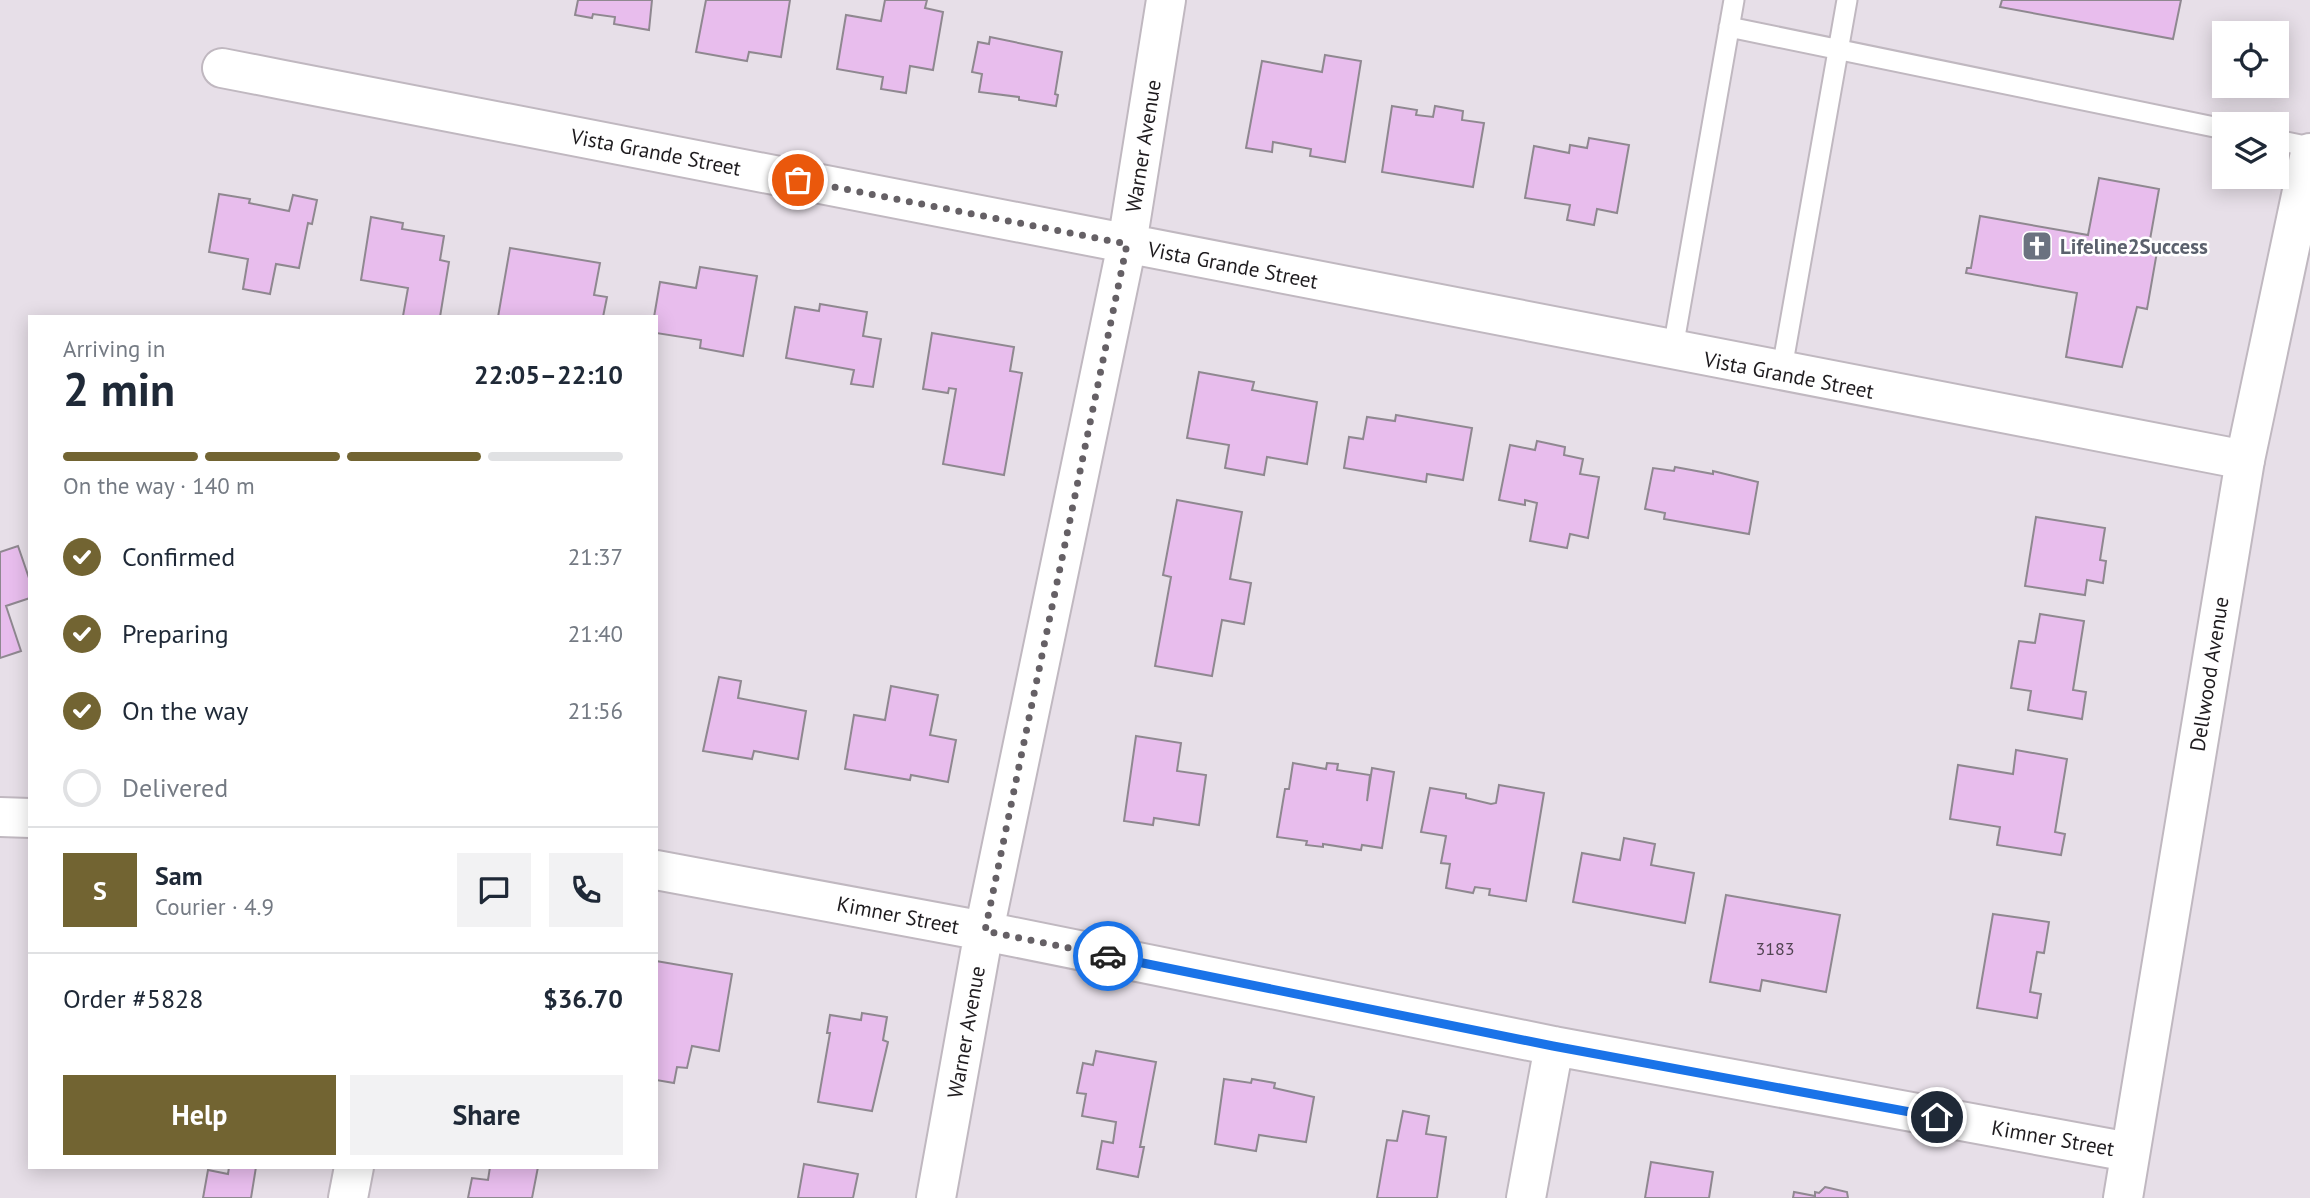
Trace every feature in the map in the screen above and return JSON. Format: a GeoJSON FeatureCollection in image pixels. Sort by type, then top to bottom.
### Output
{"type":"FeatureCollection","features":[{"type":"Feature","properties":{"kind":"street","name":"Warner Avenue"},"geometry":{"type":"LineString","coordinates":[[936,1198],[985,931],[1127,244],[1166,0]]}},
{"type":"Feature","properties":{"kind":"street","name":"Vista Grande Street"},"geometry":{"type":"LineString","coordinates":[[222,68],[1127,244],[1672,354],[2245,460]]}},
{"type":"Feature","properties":{"kind":"street","name":"Dellwood Avenue"},"geometry":{"type":"LineString","coordinates":[[2123,1198],[2245,460],[2307,177]]}},
{"type":"Feature","properties":{"kind":"street"},"geometry":{"type":"LineString","coordinates":[[0,817],[28,818]]}},
{"type":"Feature","properties":{"kind":"street","name":"Kimner Street"},"geometry":{"type":"LineString","coordinates":[[658,870],[985,931],[1553,1046],[2129,1152]]}},
{"type":"Feature","properties":{"kind":"street"},"geometry":{"type":"LineString","coordinates":[[1526,1198],[1553,1046]]}},
{"type":"Feature","properties":{"kind":"street"},"geometry":{"type":"LineString","coordinates":[[348,1198],[354,1169]]}},
{"type":"Feature","properties":{"kind":"lane"},"geometry":{"type":"LineString","coordinates":[[1672,354],[1734,0]]}},
{"type":"Feature","properties":{"kind":"lane"},"geometry":{"type":"LineString","coordinates":[[1781,374],[1847,0]]}},
{"type":"Feature","properties":{"kind":"lane"},"geometry":{"type":"LineString","coordinates":[[1729,27],[2212,127]]}},
{"type":"Feature","properties":{"kind":"lane"},"geometry":{"type":"LineString","coordinates":[[2289,143],[2310,147]]}},
{"type":"Feature","properties":{"kind":"building"},"geometry":{"type":"Polygon","coordinates":[[[578,0],[652,0],[649,30],[614,24],[615,17],[593,14],[592,18],[575,15],[578,0]]]}},
{"type":"Feature","properties":{"kind":"building"},"geometry":{"type":"Polygon","coordinates":[[[706,0],[790,0],[781,57],[749,52],[747,61],[696,52],[706,0]]]}},
{"type":"Feature","properties":{"kind":"building"},"geometry":{"type":"Polygon","coordinates":[[[885,0],[927,0],[925,8],[943,12],[933,70],[910,66],[906,93],[881,89],[883,77],[837,69],[846,15],[881,21],[885,0]]]}},
{"type":"Feature","properties":{"kind":"building"},"geometry":{"type":"Polygon","coordinates":[[[2002,0],[2181,0],[2173,39],[2000,7],[2002,0]]]}},
{"type":"Feature","properties":{"kind":"building"},"geometry":{"type":"Polygon","coordinates":[[[990,37],[1062,52],[1055,94],[1058,95],[1056,106],[1019,100],[1019,97],[979,92],[982,74],[972,72],[978,42],[989,44],[990,37]]]}},
{"type":"Feature","properties":{"kind":"building"},"geometry":{"type":"Polygon","coordinates":[[[1325,55],[1361,61],[1345,162],[1310,156],[1311,149],[1273,142],[1272,152],[1246,148],[1262,61],[1322,72],[1325,55]]]}},
{"type":"Feature","properties":{"kind":"building"},"geometry":{"type":"Polygon","coordinates":[[[1392,106],[1417,110],[1416,115],[1433,117],[1435,106],[1463,111],[1462,120],[1484,123],[1473,187],[1382,172],[1392,106]]]}},
{"type":"Feature","properties":{"kind":"building"},"geometry":{"type":"Polygon","coordinates":[[[1589,138],[1629,145],[1617,213],[1597,209],[1594,225],[1567,220],[1570,205],[1525,198],[1534,146],[1569,153],[1570,145],[1587,148],[1589,138]]]}},
{"type":"Feature","properties":{"kind":"building"},"geometry":{"type":"Polygon","coordinates":[[[2099,178],[2159,189],[2149,245],[2158,246],[2147,309],[2137,307],[2122,367],[2066,357],[2077,293],[1966,273],[1967,268],[1971,268],[1980,216],[2088,235],[2099,178]]]}},
{"type":"Feature","properties":{"kind":"building"},"geometry":{"type":"Polygon","coordinates":[[[219,194],[250,199],[249,203],[289,211],[293,195],[317,200],[312,224],[308,223],[299,268],[276,264],[270,294],[243,289],[248,259],[209,252],[219,194]]]}},
{"type":"Feature","properties":{"kind":"building"},"geometry":{"type":"Polygon","coordinates":[[[371,217],[403,223],[402,229],[444,236],[440,260],[449,262],[440,315],[403,315],[408,288],[361,280],[371,217]]]}},
{"type":"Feature","properties":{"kind":"building"},"geometry":{"type":"Polygon","coordinates":[[[510,248],[600,263],[594,295],[607,297],[603,315],[498,315],[510,248]]]}},
{"type":"Feature","properties":{"kind":"building"},"geometry":{"type":"Polygon","coordinates":[[[700,267],[757,276],[743,356],[700,348],[701,340],[658,333],[658,315],[654,315],[660,282],[696,288],[700,267]]]}},
{"type":"Feature","properties":{"kind":"building"},"geometry":{"type":"Polygon","coordinates":[[[820,304],[867,312],[863,336],[881,339],[873,387],[851,384],[854,370],[786,358],[795,307],[819,311],[820,304]]]}},
{"type":"Feature","properties":{"kind":"building"},"geometry":{"type":"Polygon","coordinates":[[[932,333],[1014,347],[1010,371],[1022,373],[1004,475],[943,464],[956,389],[949,388],[948,393],[923,389],[932,333]]]}},
{"type":"Feature","properties":{"kind":"building"},"geometry":{"type":"Polygon","coordinates":[[[1199,372],[1254,382],[1252,390],[1317,402],[1307,464],[1267,457],[1264,475],[1225,468],[1229,445],[1187,438],[1199,372]]]}},
{"type":"Feature","properties":{"kind":"building"},"geometry":{"type":"Polygon","coordinates":[[[1396,415],[1472,428],[1463,480],[1427,474],[1426,482],[1344,468],[1349,437],[1363,439],[1367,417],[1395,421],[1396,415]]]}},
{"type":"Feature","properties":{"kind":"building"},"geometry":{"type":"Polygon","coordinates":[[[1537,441],[1565,447],[1564,455],[1583,459],[1580,474],[1599,477],[1588,538],[1570,534],[1567,548],[1530,541],[1537,503],[1525,500],[1525,505],[1499,500],[1510,445],[1535,450],[1537,441]]]}},
{"type":"Feature","properties":{"kind":"building"},"geometry":{"type":"Polygon","coordinates":[[[1675,467],[1713,474],[1713,471],[1758,482],[1749,534],[1664,519],[1665,513],[1645,509],[1653,468],[1674,471],[1675,467]]]}},
{"type":"Feature","properties":{"kind":"building"},"geometry":{"type":"Polygon","coordinates":[[[1177,500],[1242,512],[1230,579],[1251,583],[1244,624],[1222,620],[1212,676],[1155,666],[1171,577],[1163,575],[1177,500]]]}},
{"type":"Feature","properties":{"kind":"building"},"geometry":{"type":"Polygon","coordinates":[[[2036,517],[2105,528],[2100,560],[2106,561],[2103,583],[2087,580],[2085,595],[2025,586],[2036,517]]]}},
{"type":"Feature","properties":{"kind":"building"},"geometry":{"type":"Polygon","coordinates":[[[18,546],[28,575],[28,599],[6,606],[21,651],[0,658],[0,552],[18,546]]]}},
{"type":"Feature","properties":{"kind":"building"},"geometry":{"type":"Polygon","coordinates":[[[2040,614],[2084,621],[2073,690],[2086,692],[2082,719],[2028,710],[2031,691],[2011,688],[2019,641],[2035,643],[2040,614]]]}},
{"type":"Feature","properties":{"kind":"building"},"geometry":{"type":"Polygon","coordinates":[[[719,677],[741,681],[738,698],[806,711],[798,759],[754,751],[752,759],[703,751],[719,677]]]}},
{"type":"Feature","properties":{"kind":"building"},"geometry":{"type":"Polygon","coordinates":[[[891,686],[938,695],[930,735],[956,740],[948,782],[911,775],[910,780],[845,769],[854,715],[885,720],[891,686]]]}},
{"type":"Feature","properties":{"kind":"building"},"geometry":{"type":"Polygon","coordinates":[[[1136,736],[1181,743],[1177,771],[1206,775],[1199,825],[1154,818],[1153,825],[1124,821],[1136,736]]]}},
{"type":"Feature","properties":{"kind":"building"},"geometry":{"type":"Polygon","coordinates":[[[2016,750],[2067,759],[2055,832],[2065,834],[2061,855],[1997,845],[2000,827],[1950,819],[1958,765],[2013,774],[2016,750]]]}},
{"type":"Feature","properties":{"kind":"building"},"geometry":{"type":"Polygon","coordinates":[[[1293,763],[1326,769],[1327,763],[1338,764],[1337,770],[1370,775],[1367,801],[1372,768],[1394,772],[1382,848],[1362,845],[1361,850],[1323,844],[1323,847],[1306,845],[1307,841],[1277,837],[1285,789],[1289,789],[1293,763]]]}},
{"type":"Feature","properties":{"kind":"building"},"geometry":{"type":"Polygon","coordinates":[[[1499,785],[1544,793],[1526,901],[1489,895],[1490,889],[1475,887],[1473,893],[1446,888],[1450,864],[1441,863],[1446,836],[1421,832],[1430,788],[1466,794],[1466,798],[1491,804],[1496,803],[1499,785]]]}},
{"type":"Feature","properties":{"kind":"building"},"geometry":{"type":"Polygon","coordinates":[[[1624,838],[1655,844],[1651,865],[1694,873],[1685,923],[1573,902],[1582,853],[1620,860],[1624,838]]]}},
{"type":"Feature","properties":{"kind":"building"},"geometry":{"type":"Polygon","coordinates":[[[1726,895],[1840,915],[1826,992],[1762,980],[1760,991],[1710,982],[1726,895]]]}},
{"type":"Feature","properties":{"kind":"building"},"geometry":{"type":"Polygon","coordinates":[[[1993,914],[2049,922],[2044,953],[2037,952],[2030,992],[2041,994],[2037,1018],[1977,1008],[1993,914]]]}},
{"type":"Feature","properties":{"kind":"building"},"geometry":{"type":"Polygon","coordinates":[[[658,961],[732,974],[719,1051],[692,1046],[687,1068],[677,1067],[674,1083],[658,1080],[658,961]]]}},
{"type":"Feature","properties":{"kind":"building"},"geometry":{"type":"Polygon","coordinates":[[[862,1013],[887,1017],[883,1040],[888,1042],[872,1111],[818,1102],[830,1033],[827,1033],[830,1015],[861,1020],[862,1013]]]}},
{"type":"Feature","properties":{"kind":"building"},"geometry":{"type":"Polygon","coordinates":[[[1096,1051],[1156,1062],[1140,1147],[1144,1147],[1138,1177],[1097,1169],[1102,1141],[1113,1143],[1116,1122],[1082,1116],[1086,1094],[1077,1093],[1083,1063],[1093,1065],[1096,1051]]]}},
{"type":"Feature","properties":{"kind":"building"},"geometry":{"type":"Polygon","coordinates":[[[1224,1079],[1251,1083],[1252,1079],[1275,1083],[1274,1088],[1314,1097],[1306,1142],[1259,1135],[1256,1151],[1215,1144],[1224,1079]]]}},
{"type":"Feature","properties":{"kind":"building"},"geometry":{"type":"Polygon","coordinates":[[[1403,1111],[1429,1116],[1426,1134],[1446,1137],[1437,1198],[1377,1198],[1387,1140],[1397,1141],[1403,1111]]]}},
{"type":"Feature","properties":{"kind":"building"},"geometry":{"type":"Polygon","coordinates":[[[1651,1162],[1713,1172],[1709,1198],[1645,1198],[1651,1162]]]}},
{"type":"Feature","properties":{"kind":"building"},"geometry":{"type":"Polygon","coordinates":[[[804,1164],[858,1174],[853,1198],[798,1198],[804,1164]]]}},
{"type":"Feature","properties":{"kind":"building"},"geometry":{"type":"Polygon","coordinates":[[[229,1169],[256,1169],[251,1198],[203,1198],[208,1170],[228,1174],[229,1169]]]}},
{"type":"Feature","properties":{"kind":"building"},"geometry":{"type":"Polygon","coordinates":[[[490,1169],[538,1169],[532,1198],[468,1198],[472,1178],[488,1180],[490,1169]]]}},
{"type":"Feature","properties":{"kind":"building"},"geometry":{"type":"Polygon","coordinates":[[[1825,1187],[1847,1192],[1848,1198],[1793,1198],[1794,1192],[1815,1196],[1815,1192],[1819,1193],[1825,1187]]]}},
{"type":"Feature","properties":{"kind":"way so far"},"geometry":{"type":"LineString","coordinates":[[798,180],[1127,244],[985,931],[1108,956]]}},
{"type":"Feature","properties":{"kind":"place","name":"Lifeline2Success"},"geometry":{"type":"Point","coordinates":[2037,246]}},
{"type":"Feature","properties":{"kind":"route"},"geometry":{"type":"LineString","coordinates":[[1108,956],[1553,1046],[1937,1117]]}}]}
